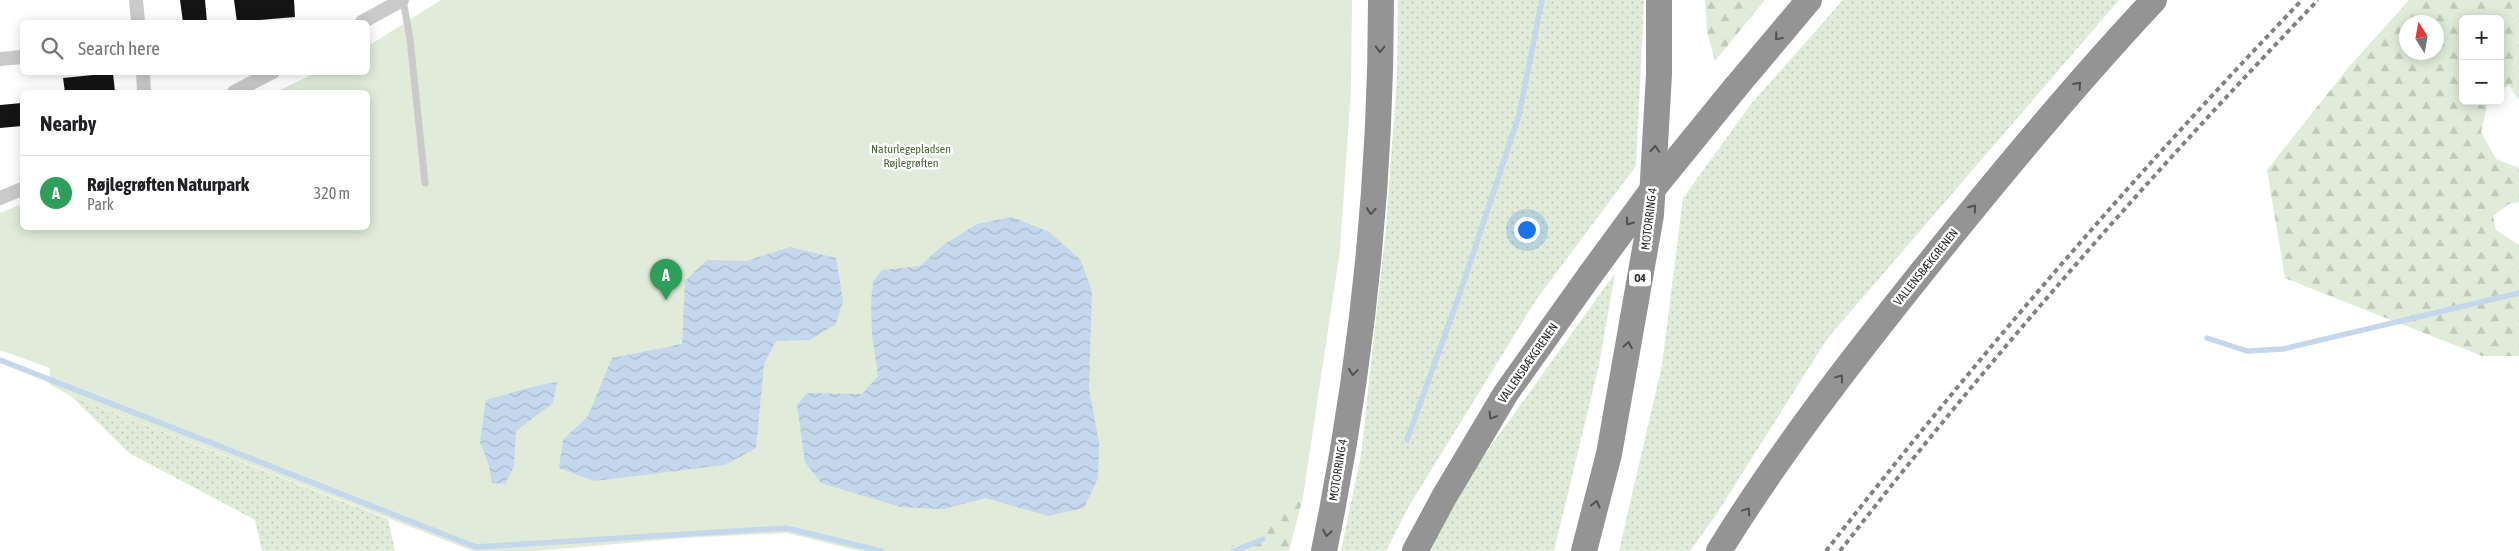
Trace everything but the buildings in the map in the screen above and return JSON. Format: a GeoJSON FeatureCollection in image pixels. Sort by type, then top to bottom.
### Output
{"type":"FeatureCollection","features":[{"type":"Feature","properties":{"kind":"highway","name":"MOTORRING 4"},"geometry":{"type":"LineString","coordinates":[[1324,551],[1347,417],[1366,270],[1376,164],[1381,0]]}},
{"type":"Feature","properties":{"kind":"highway","name":"MOTORRING 4"},"geometry":{"type":"LineString","coordinates":[[1584,551],[1608,454],[1652,215],[1660,74],[1659,0]]}},
{"type":"Feature","properties":{"kind":"highway","name":"VALLENSBÆKGRENEN"},"geometry":{"type":"LineString","coordinates":[[1415,551],[1444,497],[1506,393],[1590,275],[1656,185],[1809,0]]}},
{"type":"Feature","properties":{"kind":"highway","name":"VALLENSBÆKGRENEN"},"geometry":{"type":"LineString","coordinates":[[1720,551],[1796,437],[1884,319],[1981,198],[2154,0]]}},
{"type":"Feature","properties":{"kind":"street"},"geometry":{"type":"LineString","coordinates":[[136,0],[138,20]]}},
{"type":"Feature","properties":{"kind":"street"},"geometry":{"type":"LineString","coordinates":[[366,20],[402,0]]}},
{"type":"Feature","properties":{"kind":"street"},"geometry":{"type":"LineString","coordinates":[[0,59],[20,57]]}},
{"type":"Feature","properties":{"kind":"street"},"geometry":{"type":"LineString","coordinates":[[143,75],[144,90]]}},
{"type":"Feature","properties":{"kind":"street"},"geometry":{"type":"LineString","coordinates":[[238,90],[267,75]]}},
{"type":"Feature","properties":{"kind":"street"},"geometry":{"type":"LineString","coordinates":[[0,198],[20,190]]}},
{"type":"Feature","properties":{"kind":"lane"},"geometry":{"type":"LineString","coordinates":[[402,0],[410,39],[425,183]]}},
{"type":"Feature","properties":{"kind":"green space","name":"Naturlegepladsen Røjlegrøften"},"geometry":{"type":"Polygon","coordinates":[[[441,0],[1352,0],[1351,89],[1340,250],[1303,497],[1224,551],[859,551],[787,533],[684,538],[536,551],[473,551],[71,396],[49,384],[50,368],[0,350],[0,213],[20,205],[20,230],[370,230],[370,90],[280,90],[311,75],[370,75],[370,45],[441,0]]]}},
{"type":"Feature","properties":{"kind":"green space"},"geometry":{"type":"Polygon","coordinates":[[[1398,0],[1644,0],[1636,166],[1536,300],[1409,506],[1386,551],[1341,551],[1361,455],[1386,227],[1397,77],[1398,0]]]}},
{"type":"Feature","properties":{"kind":"green space"},"geometry":{"type":"Polygon","coordinates":[[[1705,0],[1765,0],[1715,61],[1707,32],[1705,0]]]}},
{"type":"Feature","properties":{"kind":"green space"},"geometry":{"type":"Polygon","coordinates":[[[1843,0],[2119,0],[1827,339],[1716,515],[1690,551],[1619,551],[1662,365],[1683,198],[1751,104],[1843,0]]]}},
{"type":"Feature","properties":{"kind":"green space"},"geometry":{"type":"Polygon","coordinates":[[[2409,0],[2519,0],[2519,101],[2509,85],[2504,88],[2504,15],[2459,15],[2459,105],[2487,105],[2481,132],[2496,159],[2519,168],[2519,202],[2509,204],[2493,216],[2496,230],[2519,245],[2519,356],[2482,356],[2285,278],[2267,170],[2348,68],[2409,0]]]}},
{"type":"Feature","properties":{"kind":"green space"},"geometry":{"type":"Polygon","coordinates":[[[1615,273],[1599,365],[1554,551],[1428,551],[1453,499],[1615,273]]]}},
{"type":"Feature","properties":{"kind":"green space"},"geometry":{"type":"Polygon","coordinates":[[[71,396],[388,519],[395,551],[262,551],[255,520],[129,453],[71,396]]]}},
{"type":"Feature","properties":{"kind":"green space"},"geometry":{"type":"Polygon","coordinates":[[[1303,497],[1289,551],[1224,551],[1303,497]]]}},
{"type":"Feature","properties":{"kind":"water"},"geometry":{"type":"Polygon","coordinates":[[[1012,217],[1049,232],[1080,259],[1092,291],[1089,388],[1099,443],[1098,478],[1084,508],[1048,516],[986,498],[943,509],[900,507],[821,483],[805,462],[797,405],[807,393],[862,394],[878,376],[872,335],[871,302],[873,282],[882,270],[920,266],[943,245],[977,224],[1012,217]]]}},
{"type":"Feature","properties":{"kind":"water"},"geometry":{"type":"Polygon","coordinates":[[[790,247],[836,258],[843,301],[836,324],[810,340],[776,341],[764,364],[756,448],[725,465],[594,481],[559,468],[563,440],[588,416],[612,358],[682,344],[685,281],[707,260],[746,261],[790,247]]]}},
{"type":"Feature","properties":{"kind":"water"},"geometry":{"type":"Polygon","coordinates":[[[557,382],[553,403],[516,431],[514,467],[505,484],[492,483],[489,466],[480,442],[486,400],[530,387],[557,382]]]}},
{"type":"Feature","properties":{"kind":"waterway"},"geometry":{"type":"LineString","coordinates":[[1407,440],[1460,293],[1519,115],[1542,0]]}},
{"type":"Feature","properties":{"kind":"waterway"},"geometry":{"type":"LineString","coordinates":[[2207,338],[2247,351],[2283,349],[2519,293]]}},
{"type":"Feature","properties":{"kind":"waterway"},"geometry":{"type":"LineString","coordinates":[[0,360],[476,547],[786,528],[881,551]]}},
{"type":"Feature","properties":{"kind":"waterway"},"geometry":{"type":"LineString","coordinates":[[1234,551],[1263,539]]}},
{"type":"Feature","properties":{"kind":"railway"},"geometry":{"type":"LineString","coordinates":[[1826,551],[1940,409],[2057,270],[2178,133],[2302,0]]}},
{"type":"Feature","properties":{"kind":"railway"},"geometry":{"type":"LineString","coordinates":[[1840,551],[1896,479],[2012,338],[2193,133],[2318,0]]}},
{"type":"Feature","properties":{"kind":"place","name":"Røjlegrøften Naturpark"},"geometry":{"type":"Point","coordinates":[666,300]}}]}
